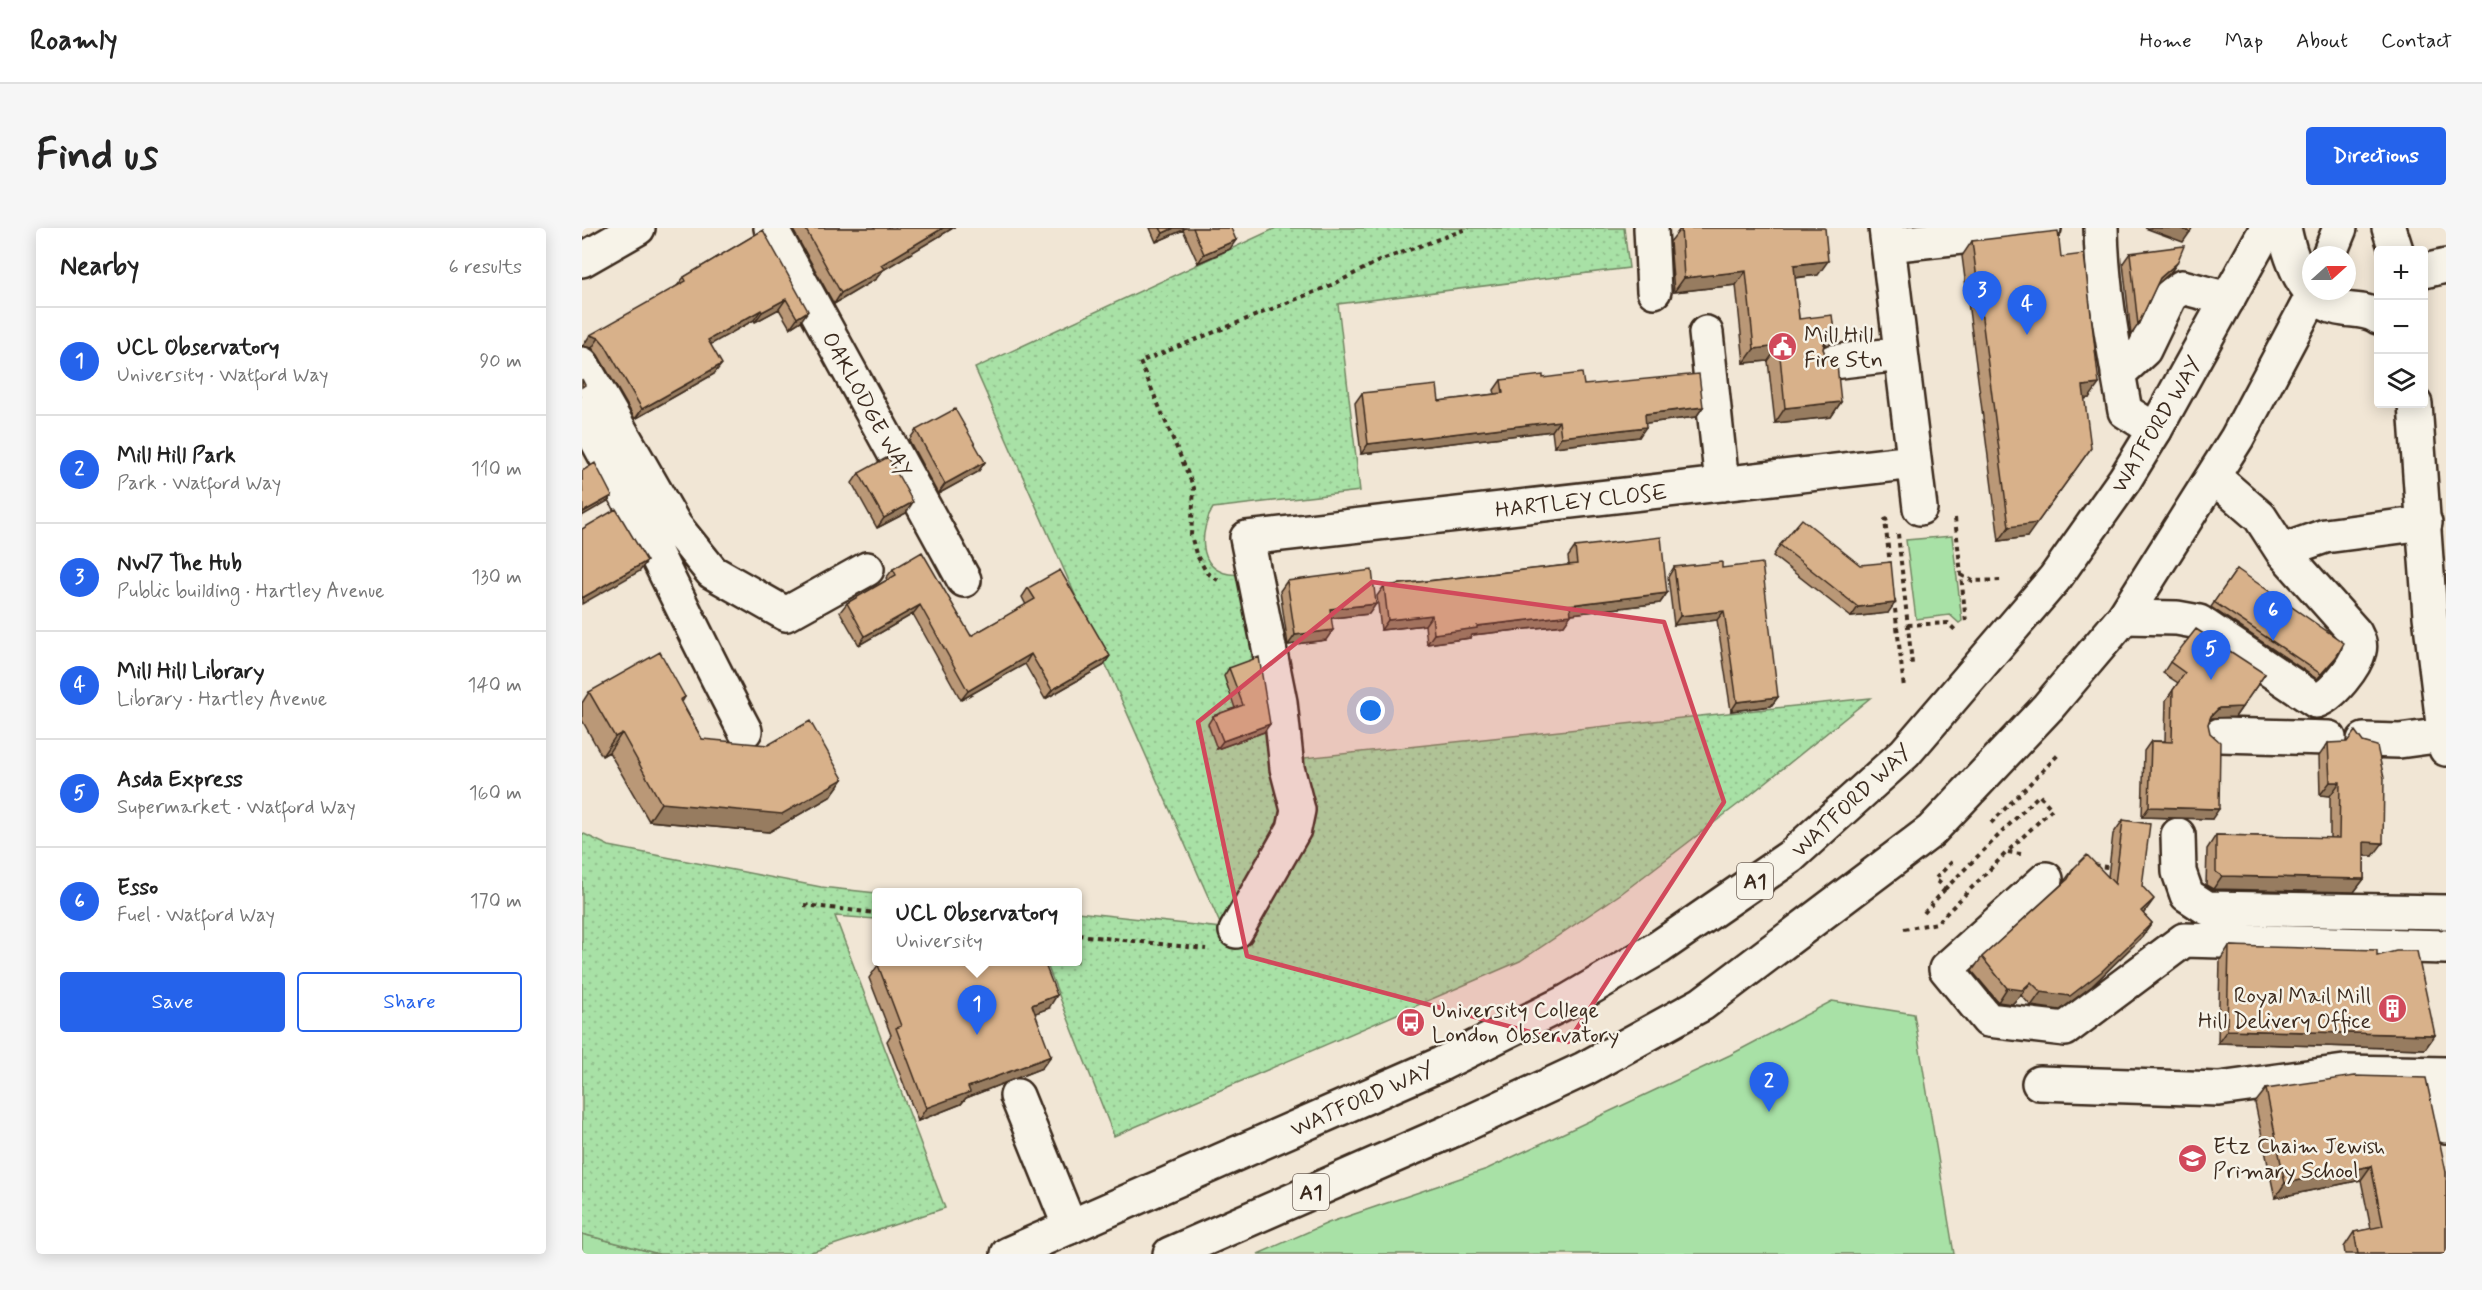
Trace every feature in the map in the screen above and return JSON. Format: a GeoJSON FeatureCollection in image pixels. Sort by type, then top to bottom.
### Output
{"type":"FeatureCollection","features":[{"type":"Feature","properties":{"kind":"main road"},"geometry":{"type":"LineString","coordinates":[[582,260],[638,228]]}},
{"type":"Feature","properties":{"kind":"main road","name":"OAKLODGE WAY"},"geometry":{"type":"LineString","coordinates":[[771,228],[964,580]]}},
{"type":"Feature","properties":{"kind":"main road"},"geometry":{"type":"LineString","coordinates":[[1651,228],[1654,291]]}},
{"type":"Feature","properties":{"kind":"main road"},"geometry":{"type":"LineString","coordinates":[[1925,523],[1914,462],[1887,236],[2044,228]]}},
{"type":"Feature","properties":{"kind":"main road"},"geometry":{"type":"LineString","coordinates":[[2101,228],[2102,274],[2126,411],[2155,430]]}},
{"type":"Feature","properties":{"kind":"main road","name":"WATFORD WAY"},"geometry":{"type":"LineString","coordinates":[[1008,1254],[1441,1064],[1568,1001],[1658,948],[1790,857],[1905,753],[2055,578],[2125,479],[2155,430],[2267,228]]}},
{"type":"Feature","properties":{"kind":"main road"},"geometry":{"type":"LineString","coordinates":[[2284,228],[2290,257],[2302,275]]}},
{"type":"Feature","properties":{"kind":"main road"},"geometry":{"type":"LineString","coordinates":[[2333,246],[2340,228]]}},
{"type":"Feature","properties":{"kind":"main road"},"geometry":{"type":"LineString","coordinates":[[2390,228],[2395,246]]}},
{"type":"Feature","properties":{"kind":"main road"},"geometry":{"type":"LineString","coordinates":[[2428,271],[2446,266]]}},
{"type":"Feature","properties":{"kind":"main road"},"geometry":{"type":"LineString","coordinates":[[2118,374],[2144,350],[2170,296],[2182,286],[2228,298]]}},
{"type":"Feature","properties":{"kind":"main road","name":"A1"},"geometry":{"type":"LineString","coordinates":[[1170,1254],[1584,1069],[1702,1004],[1931,831],[2048,707],[2124,617],[2214,477],[2310,300]]}},
{"type":"Feature","properties":{"kind":"main road"},"geometry":{"type":"LineString","coordinates":[[2324,300],[2336,308],[2374,313]]}},
{"type":"Feature","properties":{"kind":"main road"},"geometry":{"type":"LineString","coordinates":[[1706,333],[1722,484]]}},
{"type":"Feature","properties":{"kind":"main road"},"geometry":{"type":"LineString","coordinates":[[1832,362],[1901,354]]}},
{"type":"Feature","properties":{"kind":"main road"},"geometry":{"type":"LineString","coordinates":[[582,364],[675,526],[712,572],[786,614],[867,569]]}},
{"type":"Feature","properties":{"kind":"main road"},"geometry":{"type":"LineString","coordinates":[[2364,740],[2445,742],[2430,616],[2415,408]]}},
{"type":"Feature","properties":{"kind":"main road"},"geometry":{"type":"LineString","coordinates":[[582,413],[625,488],[692,630],[745,731]]}},
{"type":"Feature","properties":{"kind":"main road","name":"HARTLEY CLOSE"},"geometry":{"type":"LineString","coordinates":[[1256,589],[1247,538],[1914,462]]}},
{"type":"Feature","properties":{"kind":"main road"},"geometry":{"type":"LineString","coordinates":[[2124,617],[2177,618],[2199,622],[2316,700],[2326,698],[2334,692],[2359,652],[2360,641],[2334,608],[2282,551],[2260,517],[2214,477]]}},
{"type":"Feature","properties":{"kind":"main road"},"geometry":{"type":"LineString","coordinates":[[2282,551],[2325,536],[2425,523]]}},
{"type":"Feature","properties":{"kind":"main road"},"geometry":{"type":"LineString","coordinates":[[1236,931],[1294,829],[1298,810],[1287,768],[1280,702],[1256,589]]}},
{"type":"Feature","properties":{"kind":"main road"},"geometry":{"type":"LineString","coordinates":[[2220,735],[2329,738]]}},
{"type":"Feature","properties":{"kind":"main road"},"geometry":{"type":"LineString","coordinates":[[2178,835],[2179,872],[2187,895],[2207,908],[2446,912]]}},
{"type":"Feature","properties":{"kind":"main road"},"geometry":{"type":"LineString","coordinates":[[2046,879],[1946,969],[1988,1020],[2065,1029],[2184,940],[2446,947]]}},
{"type":"Feature","properties":{"kind":"main road"},"geometry":{"type":"LineString","coordinates":[[2039,1083],[2219,1089],[2344,1072],[2441,1074],[2446,1126]]}},
{"type":"Feature","properties":{"kind":"main road"},"geometry":{"type":"LineString","coordinates":[[1017,1096],[1070,1227]]}},
{"type":"Feature","properties":{"kind":"path"},"geometry":{"type":"LineString","coordinates":[[1256,589],[1231,587],[1207,573],[1196,554],[1191,535],[1194,488],[1140,362],[1334,284],[1379,261],[1469,228]]}},
{"type":"Feature","properties":{"kind":"path"},"geometry":{"type":"LineString","coordinates":[[1885,520],[1891,576]]}},
{"type":"Feature","properties":{"kind":"path"},"geometry":{"type":"LineString","coordinates":[[1912,664],[1898,534],[1925,523],[1955,527],[1966,622]]}},
{"type":"Feature","properties":{"kind":"path"},"geometry":{"type":"LineString","coordinates":[[1961,574],[1973,581],[2002,580]]}},
{"type":"Feature","properties":{"kind":"path"},"geometry":{"type":"LineString","coordinates":[[1894,598],[1904,688]]}},
{"type":"Feature","properties":{"kind":"path"},"geometry":{"type":"LineString","coordinates":[[1908,625],[1948,623],[1957,632]]}},
{"type":"Feature","properties":{"kind":"path"},"geometry":{"type":"LineString","coordinates":[[1985,829],[2058,755]]}},
{"type":"Feature","properties":{"kind":"path"},"geometry":{"type":"LineString","coordinates":[[1924,913],[2039,795]]}},
{"type":"Feature","properties":{"kind":"path"},"geometry":{"type":"LineString","coordinates":[[1904,929],[1937,923],[2007,852]]}},
{"type":"Feature","properties":{"kind":"path"},"geometry":{"type":"LineString","coordinates":[[1946,888],[1935,879],[1960,854]]}},
{"type":"Feature","properties":{"kind":"path"},"geometry":{"type":"LineString","coordinates":[[804,905],[872,913]]}},
{"type":"Feature","properties":{"kind":"path"},"geometry":{"type":"LineString","coordinates":[[1082,936],[1211,949],[1236,931]]}},
{"type":"Feature","properties":{"kind":"highlighted area"},"geometry":{"type":"Polygon","coordinates":[[[1372,582],[1664,622],[1724,802],[1568,1042],[1247,956],[1198,722],[1372,582]]]}},
{"type":"Feature","properties":{"kind":"green space"},"geometry":{"type":"Polygon","coordinates":[[[1276,228],[1624,228],[1629,268],[1338,304],[1360,491],[1213,508],[1205,526],[1206,556],[1218,570],[1229,574],[1272,571],[1295,759],[1870,698],[1745,799],[1622,893],[1520,961],[1114,1136],[1048,966],[1082,966],[1082,912],[1222,928],[975,368],[1276,228]]]}},
{"type":"Feature","properties":{"kind":"green space"},"geometry":{"type":"Polygon","coordinates":[[[1952,536],[1962,621],[1959,623],[1950,615],[1916,619],[1906,540],[1952,536]]]}},
{"type":"Feature","properties":{"kind":"green space"},"geometry":{"type":"Polygon","coordinates":[[[582,833],[609,846],[821,887],[872,893],[872,919],[835,916],[945,1208],[806,1254],[659,1254],[582,1234],[582,833]]]}},
{"type":"Feature","properties":{"kind":"green space"},"geometry":{"type":"Polygon","coordinates":[[[1832,1001],[1914,1014],[1954,1254],[1258,1254],[1328,1223],[1487,1169],[1730,1055],[1832,1001]]]}},
{"type":"Feature","properties":{"kind":"green space"},"geometry":{"type":"Polygon","coordinates":[[[582,1234],[659,1254],[582,1254],[582,1234]]]}},
{"type":"Feature","properties":{"kind":"building"},"geometry":{"type":"Polygon","coordinates":[[[805,228],[943,228],[881,265],[884,269],[841,293],[805,228]]]}},
{"type":"Feature","properties":{"kind":"building"},"geometry":{"type":"Polygon","coordinates":[[[1160,228],[1174,228],[1163,233],[1160,228]]]}},
{"type":"Feature","properties":{"kind":"building"},"geometry":{"type":"Polygon","coordinates":[[[1193,228],[1231,228],[1236,240],[1204,254],[1193,228]]]}},
{"type":"Feature","properties":{"kind":"building"},"geometry":{"type":"Polygon","coordinates":[[[1681,228],[1825,228],[1828,261],[1794,265],[1799,319],[1832,315],[1834,331],[1825,340],[1823,349],[1827,359],[1837,365],[1841,402],[1785,408],[1779,346],[1754,349],[1746,271],[1684,278],[1681,228]]]}},
{"type":"Feature","properties":{"kind":"building"},"geometry":{"type":"Polygon","coordinates":[[[2180,228],[2192,228],[2190,232],[2180,228]]]}},
{"type":"Feature","properties":{"kind":"building"},"geometry":{"type":"Polygon","coordinates":[[[763,230],[808,311],[797,318],[786,299],[762,312],[761,310],[708,340],[722,364],[642,409],[605,345],[599,338],[590,335],[686,281],[684,277],[763,230]]]}},
{"type":"Feature","properties":{"kind":"building"},"geometry":{"type":"Polygon","coordinates":[[[2058,231],[2061,257],[2084,254],[2099,384],[2083,386],[2091,448],[2037,523],[2009,527],[1972,241],[2058,231]]]}},
{"type":"Feature","properties":{"kind":"building"},"geometry":{"type":"Polygon","coordinates":[[[2184,246],[2177,263],[2160,278],[2138,325],[2130,253],[2184,246]]]}},
{"type":"Feature","properties":{"kind":"building"},"geometry":{"type":"Polygon","coordinates":[[[1582,373],[1584,385],[1699,374],[1703,407],[1645,414],[1646,427],[1561,437],[1559,421],[1368,444],[1362,393],[1437,385],[1439,401],[1503,393],[1501,380],[1582,373]]]}},
{"type":"Feature","properties":{"kind":"building"},"geometry":{"type":"Polygon","coordinates":[[[955,409],[985,462],[945,484],[916,430],[955,409]]]}},
{"type":"Feature","properties":{"kind":"building"},"geometry":{"type":"Polygon","coordinates":[[[888,457],[913,502],[884,518],[859,473],[888,457]]]}},
{"type":"Feature","properties":{"kind":"building"},"geometry":{"type":"Polygon","coordinates":[[[595,463],[612,496],[583,512],[582,471],[595,463]]]}},
{"type":"Feature","properties":{"kind":"building"},"geometry":{"type":"Polygon","coordinates":[[[616,509],[647,561],[582,598],[582,529],[616,509]]]}},
{"type":"Feature","properties":{"kind":"building"},"geometry":{"type":"Polygon","coordinates":[[[1802,519],[1860,565],[1891,562],[1895,603],[1858,607],[1780,545],[1802,519]]]}},
{"type":"Feature","properties":{"kind":"building"},"geometry":{"type":"Polygon","coordinates":[[[1661,537],[1667,593],[1570,605],[1571,615],[1477,626],[1477,628],[1434,634],[1432,615],[1388,620],[1384,586],[1577,564],[1575,547],[1661,537]]]}},
{"type":"Feature","properties":{"kind":"building"},"geometry":{"type":"Polygon","coordinates":[[[922,552],[971,636],[1035,599],[1028,588],[1060,570],[1110,656],[1052,690],[1031,654],[968,691],[920,605],[865,636],[847,603],[896,575],[893,569],[922,552]]]}},
{"type":"Feature","properties":{"kind":"building"},"geometry":{"type":"Polygon","coordinates":[[[1722,562],[1722,568],[1762,563],[1778,697],[1737,702],[1724,611],[1680,616],[1674,567],[1722,562]]]}},
{"type":"Feature","properties":{"kind":"building"},"geometry":{"type":"Polygon","coordinates":[[[2237,569],[2344,643],[2336,657],[2321,674],[2214,602],[2237,569]]]}},
{"type":"Feature","properties":{"kind":"building"},"geometry":{"type":"Polygon","coordinates":[[[1372,570],[1376,604],[1330,609],[1333,630],[1295,635],[1287,581],[1372,570]]]}},
{"type":"Feature","properties":{"kind":"building"},"geometry":{"type":"Polygon","coordinates":[[[2196,629],[2265,674],[2242,707],[2219,708],[2211,716],[2208,724],[2210,733],[2220,742],[2219,809],[2149,807],[2151,741],[2172,742],[2173,690],[2185,673],[2170,662],[2196,629]]]}},
{"type":"Feature","properties":{"kind":"building"},"geometry":{"type":"Polygon","coordinates":[[[660,652],[685,697],[680,700],[702,739],[768,745],[810,721],[843,779],[782,814],[661,803],[622,733],[615,737],[589,692],[660,652]]]}},
{"type":"Feature","properties":{"kind":"building"},"geometry":{"type":"Polygon","coordinates":[[[1259,657],[1270,724],[1223,741],[1213,716],[1243,705],[1229,668],[1259,657]]]}},
{"type":"Feature","properties":{"kind":"building"},"geometry":{"type":"Polygon","coordinates":[[[2355,731],[2363,742],[2377,746],[2384,778],[2383,843],[2364,842],[2364,879],[2222,876],[2216,872],[2216,835],[2339,838],[2340,782],[2330,782],[2328,743],[2347,742],[2355,731]]]}},
{"type":"Feature","properties":{"kind":"building"},"geometry":{"type":"Polygon","coordinates":[[[2123,820],[2150,824],[2142,886],[2154,899],[2141,911],[2152,923],[2101,972],[2070,996],[2041,992],[2031,982],[2022,990],[2007,988],[1982,957],[2068,879],[2074,868],[2087,855],[2115,884],[2123,820]]]}},
{"type":"Feature","properties":{"kind":"building"},"geometry":{"type":"Polygon","coordinates":[[[2229,946],[2377,950],[2377,956],[2396,951],[2417,951],[2435,1035],[2227,1030],[2229,946]]]}},
{"type":"Feature","properties":{"kind":"building"},"geometry":{"type":"Polygon","coordinates":[[[878,966],[1046,966],[1057,995],[1032,1005],[1051,1056],[968,1087],[970,1092],[926,1108],[896,1028],[901,1026],[878,966]]]}},
{"type":"Feature","properties":{"kind":"building"},"geometry":{"type":"Polygon","coordinates":[[[2355,1076],[2426,1078],[2446,1172],[2446,1254],[2358,1254],[2354,1232],[2383,1226],[2371,1166],[2285,1183],[2266,1089],[2355,1076]]]}},
{"type":"Feature","properties":{"kind":"place","name":"NW7 The Hub"},"geometry":{"type":"Point","coordinates":[1982,321]}},
{"type":"Feature","properties":{"kind":"place","name":"Mill Hill Library"},"geometry":{"type":"Point","coordinates":[2027,335]}},
{"type":"Feature","properties":{"kind":"place","name":"Mill Hill Fire Stn"},"geometry":{"type":"Point","coordinates":[1783,347]}},
{"type":"Feature","properties":{"kind":"place","name":"Esso"},"geometry":{"type":"Point","coordinates":[2273,641]}},
{"type":"Feature","properties":{"kind":"place","name":"Asda Express"},"geometry":{"type":"Point","coordinates":[2211,680]}},
{"type":"Feature","properties":{"kind":"place","name":"Royal Mail Mill Hill Delivery Office"},"geometry":{"type":"Point","coordinates":[2392,1008]}},
{"type":"Feature","properties":{"kind":"place","name":"University College London Observatory"},"geometry":{"type":"Point","coordinates":[1411,1022]}},
{"type":"Feature","properties":{"kind":"place","name":"UCL Observatory"},"geometry":{"type":"Point","coordinates":[977,1035]}},
{"type":"Feature","properties":{"kind":"place","name":"Mill Hill Park"},"geometry":{"type":"Point","coordinates":[1769,1112]}},
{"type":"Feature","properties":{"kind":"place","name":"Etz Chaim Jewish Primary School"},"geometry":{"type":"Point","coordinates":[2192,1158]}}]}
